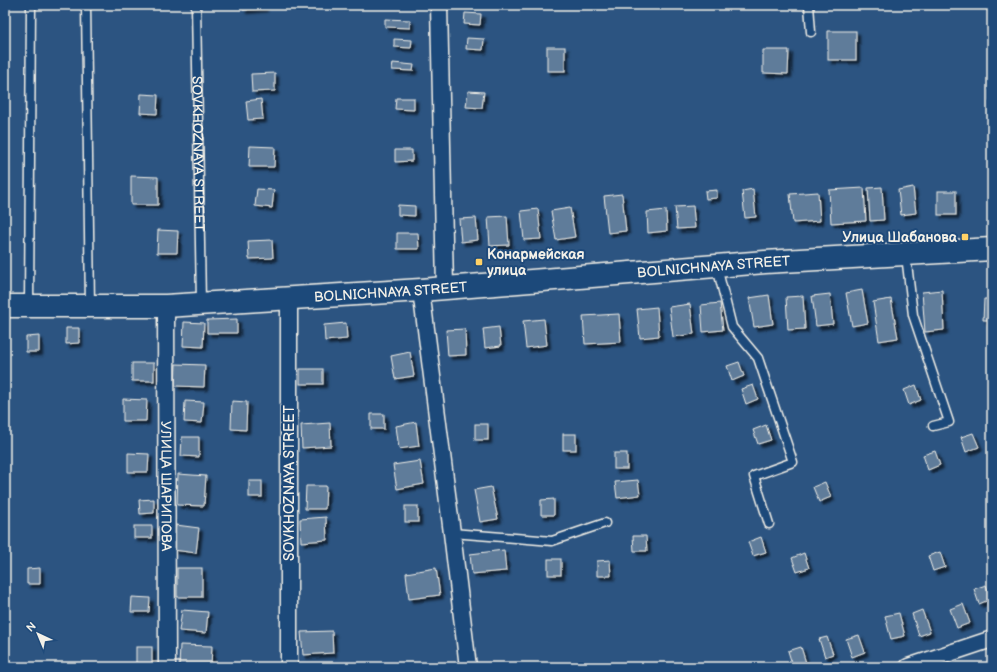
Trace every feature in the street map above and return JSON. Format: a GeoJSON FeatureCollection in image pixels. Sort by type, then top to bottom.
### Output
{"type":"FeatureCollection","features":[{"type":"Feature","properties":{"kind":"street"},"geometry":{"type":"LineString","coordinates":[[439,5],[445,287]]}},
{"type":"Feature","properties":{"kind":"street","name":"BOLNICHNAYA STREET"},"geometry":{"type":"LineString","coordinates":[[5,306],[166,306],[421,290],[717,266],[992,250]]}},
{"type":"Feature","properties":{"kind":"street"},"geometry":{"type":"LineString","coordinates":[[421,290],[468,667]]}},
{"type":"Feature","properties":{"kind":"street","name":"SOVKHOZNAYA STREET"},"geometry":{"type":"LineString","coordinates":[[289,298],[289,667]]}},
{"type":"Feature","properties":{"kind":"street","name":"УЛИЦА ШАРИПОВА"},"geometry":{"type":"LineString","coordinates":[[166,306],[167,667]]}},
{"type":"Feature","properties":{"kind":"street"},"geometry":{"type":"LineString","coordinates":[[908,667],[992,639]]}},
{"type":"Feature","properties":{"kind":"lane"},"geometry":{"type":"LineString","coordinates":[[29,306],[31,5]]}},
{"type":"Feature","properties":{"kind":"lane"},"geometry":{"type":"LineString","coordinates":[[86,5],[90,306]]}},
{"type":"Feature","properties":{"kind":"lane","name":"SOVKHOZNAYA STREET"},"geometry":{"type":"LineString","coordinates":[[196,5],[201,304]]}},
{"type":"Feature","properties":{"kind":"lane"},"geometry":{"type":"LineString","coordinates":[[808,5],[811,32]]}},
{"type":"Feature","properties":{"kind":"lane"},"geometry":{"type":"LineString","coordinates":[[906,254],[913,315],[949,422],[933,426]]}},
{"type":"Feature","properties":{"kind":"lane"},"geometry":{"type":"LineString","coordinates":[[717,266],[732,327],[758,358],[793,462],[754,476],[769,524]]}},
{"type":"Feature","properties":{"kind":"lane"},"geometry":{"type":"LineString","coordinates":[[452,533],[552,541],[605,523]]}},
{"type":"Feature","properties":{"kind":"building"},"geometry":{"type":"Polygon","coordinates":[[[243,5],[264,5],[264,8],[243,10],[243,5]]]}},
{"type":"Feature","properties":{"kind":"building"},"geometry":{"type":"Polygon","coordinates":[[[465,13],[481,14],[480,25],[464,24],[465,13]]]}},
{"type":"Feature","properties":{"kind":"building"},"geometry":{"type":"Polygon","coordinates":[[[385,19],[410,20],[410,28],[385,27],[385,19]]]}},
{"type":"Feature","properties":{"kind":"building"},"geometry":{"type":"Polygon","coordinates":[[[988,26],[992,26],[992,39],[988,39],[988,26]]]}},
{"type":"Feature","properties":{"kind":"building"},"geometry":{"type":"Polygon","coordinates":[[[828,31],[856,31],[856,60],[828,60],[828,31]]]}},
{"type":"Feature","properties":{"kind":"building"},"geometry":{"type":"Polygon","coordinates":[[[467,38],[484,39],[483,50],[466,49],[467,38]]]}},
{"type":"Feature","properties":{"kind":"building"},"geometry":{"type":"Polygon","coordinates":[[[394,39],[412,40],[411,48],[394,47],[394,39]]]}},
{"type":"Feature","properties":{"kind":"building"},"geometry":{"type":"Polygon","coordinates":[[[547,47],[565,47],[565,71],[547,71],[547,47]]]}},
{"type":"Feature","properties":{"kind":"building"},"geometry":{"type":"Polygon","coordinates":[[[763,50],[789,50],[788,74],[763,73],[763,50]]]}},
{"type":"Feature","properties":{"kind":"building"},"geometry":{"type":"Polygon","coordinates":[[[393,63],[414,65],[413,71],[392,70],[393,63]]]}},
{"type":"Feature","properties":{"kind":"building"},"geometry":{"type":"Polygon","coordinates":[[[275,73],[275,91],[252,92],[251,74],[275,73]]]}},
{"type":"Feature","properties":{"kind":"building"},"geometry":{"type":"Polygon","coordinates":[[[990,81],[992,81],[992,100],[990,100],[990,81]]]}},
{"type":"Feature","properties":{"kind":"building"},"geometry":{"type":"Polygon","coordinates":[[[468,91],[484,92],[482,108],[466,107],[468,91]]]}},
{"type":"Feature","properties":{"kind":"building"},"geometry":{"type":"Polygon","coordinates":[[[141,94],[158,95],[157,114],[140,113],[141,94]]]}},
{"type":"Feature","properties":{"kind":"building"},"geometry":{"type":"Polygon","coordinates":[[[396,98],[414,98],[414,110],[395,109],[396,98]]]}},
{"type":"Feature","properties":{"kind":"building"},"geometry":{"type":"Polygon","coordinates":[[[261,99],[263,119],[248,120],[246,101],[261,99]]]}},
{"type":"Feature","properties":{"kind":"building"},"geometry":{"type":"Polygon","coordinates":[[[250,146],[275,147],[274,167],[249,167],[250,146]]]}},
{"type":"Feature","properties":{"kind":"building"},"geometry":{"type":"Polygon","coordinates":[[[395,150],[412,150],[412,161],[395,162],[395,150]]]}},
{"type":"Feature","properties":{"kind":"building"},"geometry":{"type":"Polygon","coordinates":[[[131,176],[158,177],[158,205],[131,205],[131,176]]]}},
{"type":"Feature","properties":{"kind":"building"},"geometry":{"type":"Polygon","coordinates":[[[882,187],[884,220],[870,221],[868,188],[882,187]]]}},
{"type":"Feature","properties":{"kind":"building"},"geometry":{"type":"Polygon","coordinates":[[[913,187],[916,213],[901,215],[898,190],[913,187]]]}},
{"type":"Feature","properties":{"kind":"building"},"geometry":{"type":"Polygon","coordinates":[[[864,188],[866,221],[831,223],[829,190],[864,188]]]}},
{"type":"Feature","properties":{"kind":"building"},"geometry":{"type":"Polygon","coordinates":[[[257,189],[274,190],[272,208],[255,206],[257,189]]]}},
{"type":"Feature","properties":{"kind":"building"},"geometry":{"type":"Polygon","coordinates":[[[753,189],[756,217],[745,218],[742,191],[753,189]]]}},
{"type":"Feature","properties":{"kind":"building"},"geometry":{"type":"Polygon","coordinates":[[[717,190],[717,198],[706,199],[705,191],[717,190]]]}},
{"type":"Feature","properties":{"kind":"building"},"geometry":{"type":"Polygon","coordinates":[[[938,191],[956,191],[956,215],[938,215],[938,191]]]}},
{"type":"Feature","properties":{"kind":"building"},"geometry":{"type":"Polygon","coordinates":[[[818,192],[820,221],[793,223],[790,194],[818,192]]]}},
{"type":"Feature","properties":{"kind":"building"},"geometry":{"type":"Polygon","coordinates":[[[622,194],[626,231],[608,233],[604,196],[622,194]]]}},
{"type":"Feature","properties":{"kind":"building"},"geometry":{"type":"Polygon","coordinates":[[[398,205],[415,206],[415,216],[398,215],[398,205]]]}},
{"type":"Feature","properties":{"kind":"building"},"geometry":{"type":"Polygon","coordinates":[[[693,206],[695,228],[677,229],[675,207],[693,206]]]}},
{"type":"Feature","properties":{"kind":"building"},"geometry":{"type":"Polygon","coordinates":[[[570,208],[575,237],[556,240],[551,211],[570,208]]]}},
{"type":"Feature","properties":{"kind":"building"},"geometry":{"type":"Polygon","coordinates":[[[538,209],[541,239],[524,240],[521,211],[538,209]]]}},
{"type":"Feature","properties":{"kind":"building"},"geometry":{"type":"Polygon","coordinates":[[[666,210],[667,231],[648,233],[647,212],[666,210]]]}},
{"type":"Feature","properties":{"kind":"building"},"geometry":{"type":"Polygon","coordinates":[[[507,216],[509,245],[490,246],[488,217],[507,216]]]}},
{"type":"Feature","properties":{"kind":"building"},"geometry":{"type":"Polygon","coordinates":[[[476,218],[478,240],[461,242],[459,219],[476,218]]]}},
{"type":"Feature","properties":{"kind":"building"},"geometry":{"type":"Polygon","coordinates":[[[158,230],[178,231],[177,253],[157,253],[158,230]]]}},
{"type":"Feature","properties":{"kind":"building"},"geometry":{"type":"Polygon","coordinates":[[[397,233],[418,233],[419,249],[397,249],[397,233]]]}},
{"type":"Feature","properties":{"kind":"building"},"geometry":{"type":"Polygon","coordinates":[[[272,240],[273,258],[249,259],[248,241],[272,240]]]}},
{"type":"Feature","properties":{"kind":"building"},"geometry":{"type":"Polygon","coordinates":[[[862,290],[868,323],[852,326],[846,293],[862,290]]]}},
{"type":"Feature","properties":{"kind":"building"},"geometry":{"type":"Polygon","coordinates":[[[942,290],[944,330],[925,332],[922,292],[942,290]]]}},
{"type":"Feature","properties":{"kind":"building"},"geometry":{"type":"Polygon","coordinates":[[[830,294],[833,324],[816,326],[812,296],[830,294]]]}},
{"type":"Feature","properties":{"kind":"building"},"geometry":{"type":"Polygon","coordinates":[[[769,295],[773,324],[754,327],[749,298],[769,295]]]}},
{"type":"Feature","properties":{"kind":"building"},"geometry":{"type":"Polygon","coordinates":[[[803,296],[805,329],[788,330],[786,297],[803,296]]]}},
{"type":"Feature","properties":{"kind":"building"},"geometry":{"type":"Polygon","coordinates":[[[891,299],[898,338],[879,341],[873,302],[891,299]]]}},
{"type":"Feature","properties":{"kind":"building"},"geometry":{"type":"Polygon","coordinates":[[[984,299],[992,299],[992,320],[983,320],[984,299]]]}},
{"type":"Feature","properties":{"kind":"building"},"geometry":{"type":"Polygon","coordinates":[[[720,303],[723,330],[703,332],[701,305],[720,303]]]}},
{"type":"Feature","properties":{"kind":"building"},"geometry":{"type":"Polygon","coordinates":[[[690,304],[694,334],[673,337],[669,307],[690,304]]]}},
{"type":"Feature","properties":{"kind":"building"},"geometry":{"type":"Polygon","coordinates":[[[657,307],[659,336],[640,338],[637,309],[657,307]]]}},
{"type":"Feature","properties":{"kind":"building"},"geometry":{"type":"Polygon","coordinates":[[[619,314],[621,342],[585,344],[583,316],[619,314]]]}},
{"type":"Feature","properties":{"kind":"building"},"geometry":{"type":"Polygon","coordinates":[[[237,319],[237,333],[207,333],[207,320],[237,319]]]}},
{"type":"Feature","properties":{"kind":"building"},"geometry":{"type":"Polygon","coordinates":[[[544,319],[547,345],[526,348],[523,321],[544,319]]]}},
{"type":"Feature","properties":{"kind":"building"},"geometry":{"type":"Polygon","coordinates":[[[184,322],[204,323],[203,347],[183,346],[184,322]]]}},
{"type":"Feature","properties":{"kind":"building"},"geometry":{"type":"Polygon","coordinates":[[[346,323],[347,339],[325,341],[324,325],[346,323]]]}},
{"type":"Feature","properties":{"kind":"building"},"geometry":{"type":"Polygon","coordinates":[[[499,327],[501,346],[485,348],[483,329],[499,327]]]}},
{"type":"Feature","properties":{"kind":"building"},"geometry":{"type":"Polygon","coordinates":[[[66,328],[79,328],[79,343],[66,344],[66,328]]]}},
{"type":"Feature","properties":{"kind":"building"},"geometry":{"type":"Polygon","coordinates":[[[465,329],[466,355],[448,356],[446,330],[465,329]]]}},
{"type":"Feature","properties":{"kind":"building"},"geometry":{"type":"Polygon","coordinates":[[[39,336],[39,352],[26,352],[26,337],[39,336]]]}},
{"type":"Feature","properties":{"kind":"building"},"geometry":{"type":"Polygon","coordinates":[[[410,352],[414,376],[395,379],[391,356],[410,352]]]}},
{"type":"Feature","properties":{"kind":"building"},"geometry":{"type":"Polygon","coordinates":[[[739,362],[744,376],[732,381],[727,366],[739,362]]]}},
{"type":"Feature","properties":{"kind":"building"},"geometry":{"type":"Polygon","coordinates":[[[132,363],[154,363],[154,381],[132,381],[132,363]]]}},
{"type":"Feature","properties":{"kind":"building"},"geometry":{"type":"Polygon","coordinates":[[[176,364],[205,365],[204,387],[175,386],[176,364]]]}},
{"type":"Feature","properties":{"kind":"building"},"geometry":{"type":"Polygon","coordinates":[[[300,369],[323,369],[323,384],[300,384],[300,369]]]}},
{"type":"Feature","properties":{"kind":"building"},"geometry":{"type":"Polygon","coordinates":[[[753,385],[758,399],[746,404],[741,389],[753,385]]]}},
{"type":"Feature","properties":{"kind":"building"},"geometry":{"type":"Polygon","coordinates":[[[916,385],[921,400],[909,405],[904,390],[916,385]]]}},
{"type":"Feature","properties":{"kind":"building"},"geometry":{"type":"Polygon","coordinates":[[[123,399],[147,400],[146,421],[123,421],[123,399]]]}},
{"type":"Feature","properties":{"kind":"building"},"geometry":{"type":"Polygon","coordinates":[[[185,401],[204,402],[202,423],[184,422],[185,401]]]}},
{"type":"Feature","properties":{"kind":"building"},"geometry":{"type":"Polygon","coordinates":[[[232,401],[247,402],[246,430],[231,429],[232,401]]]}},
{"type":"Feature","properties":{"kind":"building"},"geometry":{"type":"Polygon","coordinates":[[[371,414],[384,414],[384,429],[371,429],[371,414]]]}},
{"type":"Feature","properties":{"kind":"building"},"geometry":{"type":"Polygon","coordinates":[[[416,422],[419,446],[399,449],[396,426],[416,422]]]}},
{"type":"Feature","properties":{"kind":"building"},"geometry":{"type":"Polygon","coordinates":[[[330,423],[331,446],[302,448],[301,425],[330,423]]]}},
{"type":"Feature","properties":{"kind":"building"},"geometry":{"type":"Polygon","coordinates":[[[475,424],[488,424],[488,440],[475,440],[475,424]]]}},
{"type":"Feature","properties":{"kind":"building"},"geometry":{"type":"Polygon","coordinates":[[[766,425],[771,440],[758,444],[753,430],[766,425]]]}},
{"type":"Feature","properties":{"kind":"building"},"geometry":{"type":"Polygon","coordinates":[[[973,433],[979,447],[966,452],[961,437],[973,433]]]}},
{"type":"Feature","properties":{"kind":"building"},"geometry":{"type":"Polygon","coordinates":[[[563,434],[576,434],[576,450],[563,450],[563,434]]]}},
{"type":"Feature","properties":{"kind":"building"},"geometry":{"type":"Polygon","coordinates":[[[182,437],[199,437],[199,457],[181,456],[182,437]]]}},
{"type":"Feature","properties":{"kind":"building"},"geometry":{"type":"Polygon","coordinates":[[[935,451],[940,465],[928,470],[923,455],[935,451]]]}},
{"type":"Feature","properties":{"kind":"building"},"geometry":{"type":"Polygon","coordinates":[[[128,453],[149,454],[148,472],[128,472],[128,453]]]}},
{"type":"Feature","properties":{"kind":"building"},"geometry":{"type":"Polygon","coordinates":[[[614,453],[627,453],[627,469],[614,469],[614,453]]]}},
{"type":"Feature","properties":{"kind":"building"},"geometry":{"type":"Polygon","coordinates":[[[420,461],[424,484],[397,489],[393,465],[420,461]]]}},
{"type":"Feature","properties":{"kind":"building"},"geometry":{"type":"Polygon","coordinates":[[[178,474],[206,476],[204,506],[177,505],[178,474]]]}},
{"type":"Feature","properties":{"kind":"building"},"geometry":{"type":"Polygon","coordinates":[[[638,480],[640,495],[617,498],[615,482],[638,480]]]}},
{"type":"Feature","properties":{"kind":"building"},"geometry":{"type":"Polygon","coordinates":[[[249,481],[262,481],[262,497],[249,497],[249,481]]]}},
{"type":"Feature","properties":{"kind":"building"},"geometry":{"type":"Polygon","coordinates":[[[825,482],[831,497],[819,502],[813,487],[825,482]]]}},
{"type":"Feature","properties":{"kind":"building"},"geometry":{"type":"Polygon","coordinates":[[[306,486],[326,486],[325,509],[305,509],[306,486]]]}},
{"type":"Feature","properties":{"kind":"building"},"geometry":{"type":"Polygon","coordinates":[[[491,487],[498,519],[480,522],[474,490],[491,487]]]}},
{"type":"Feature","properties":{"kind":"building"},"geometry":{"type":"Polygon","coordinates":[[[154,499],[154,513],[140,514],[139,500],[154,499]]]}},
{"type":"Feature","properties":{"kind":"building"},"geometry":{"type":"Polygon","coordinates":[[[554,499],[554,515],[541,515],[541,500],[554,499]]]}},
{"type":"Feature","properties":{"kind":"building"},"geometry":{"type":"Polygon","coordinates":[[[405,506],[418,506],[418,522],[405,522],[405,506]]]}},
{"type":"Feature","properties":{"kind":"building"},"geometry":{"type":"Polygon","coordinates":[[[326,517],[327,540],[301,542],[300,519],[326,517]]]}},
{"type":"Feature","properties":{"kind":"building"},"geometry":{"type":"Polygon","coordinates":[[[176,525],[199,528],[196,553],[173,550],[176,525]]]}},
{"type":"Feature","properties":{"kind":"building"},"geometry":{"type":"Polygon","coordinates":[[[134,526],[152,526],[152,538],[134,538],[134,526]]]}},
{"type":"Feature","properties":{"kind":"building"},"geometry":{"type":"Polygon","coordinates":[[[633,536],[646,536],[647,551],[634,551],[633,536]]]}},
{"type":"Feature","properties":{"kind":"building"},"geometry":{"type":"Polygon","coordinates":[[[761,537],[766,552],[753,556],[748,542],[761,537]]]}},
{"type":"Feature","properties":{"kind":"building"},"geometry":{"type":"Polygon","coordinates":[[[504,550],[506,571],[472,574],[470,554],[504,550]]]}},
{"type":"Feature","properties":{"kind":"building"},"geometry":{"type":"Polygon","coordinates":[[[940,552],[945,567],[933,571],[928,556],[940,552]]]}},
{"type":"Feature","properties":{"kind":"building"},"geometry":{"type":"Polygon","coordinates":[[[804,553],[809,568],[797,572],[792,558],[804,553]]]}},
{"type":"Feature","properties":{"kind":"building"},"geometry":{"type":"Polygon","coordinates":[[[548,559],[561,559],[561,575],[548,575],[548,559]]]}},
{"type":"Feature","properties":{"kind":"building"},"geometry":{"type":"Polygon","coordinates":[[[610,560],[611,576],[597,576],[597,561],[610,560]]]}},
{"type":"Feature","properties":{"kind":"building"},"geometry":{"type":"Polygon","coordinates":[[[40,568],[40,584],[27,584],[27,569],[40,568]]]}},
{"type":"Feature","properties":{"kind":"building"},"geometry":{"type":"Polygon","coordinates":[[[177,568],[202,568],[202,597],[177,597],[177,568]]]}},
{"type":"Feature","properties":{"kind":"building"},"geometry":{"type":"Polygon","coordinates":[[[436,568],[440,595],[409,599],[406,573],[436,568]]]}},
{"type":"Feature","properties":{"kind":"building"},"geometry":{"type":"Polygon","coordinates":[[[986,585],[991,599],[979,604],[974,589],[986,585]]]}},
{"type":"Feature","properties":{"kind":"building"},"geometry":{"type":"Polygon","coordinates":[[[132,597],[150,598],[149,612],[131,612],[132,597]]]}},
{"type":"Feature","properties":{"kind":"building"},"geometry":{"type":"Polygon","coordinates":[[[963,604],[970,623],[957,628],[950,609],[963,604]]]}},
{"type":"Feature","properties":{"kind":"building"},"geometry":{"type":"Polygon","coordinates":[[[182,610],[208,612],[206,633],[179,631],[182,610]]]}},
{"type":"Feature","properties":{"kind":"building"},"geometry":{"type":"Polygon","coordinates":[[[922,610],[930,632],[919,636],[912,614],[922,610]]]}},
{"type":"Feature","properties":{"kind":"building"},"geometry":{"type":"Polygon","coordinates":[[[899,613],[905,636],[891,639],[885,616],[899,613]]]}},
{"type":"Feature","properties":{"kind":"building"},"geometry":{"type":"Polygon","coordinates":[[[332,631],[333,653],[303,655],[301,632],[332,631]]]}},
{"type":"Feature","properties":{"kind":"building"},"geometry":{"type":"Polygon","coordinates":[[[859,635],[865,652],[852,657],[846,639],[859,635]]]}},
{"type":"Feature","properties":{"kind":"building"},"geometry":{"type":"Polygon","coordinates":[[[827,637],[833,654],[825,657],[819,639],[827,637]]]}},
{"type":"Feature","properties":{"kind":"building"},"geometry":{"type":"Polygon","coordinates":[[[180,645],[212,646],[211,667],[179,667],[180,645]]]}},
{"type":"Feature","properties":{"kind":"building"},"geometry":{"type":"Polygon","coordinates":[[[136,647],[152,647],[152,664],[136,664],[136,647]]]}},
{"type":"Feature","properties":{"kind":"building"},"geometry":{"type":"Polygon","coordinates":[[[801,647],[807,666],[793,667],[788,651],[801,647]]]}},
{"type":"Feature","properties":{"kind":"place","name":"Улица Шабанова"},"geometry":{"type":"Point","coordinates":[965,237]}},
{"type":"Feature","properties":{"kind":"place","name":"Конармейская улица"},"geometry":{"type":"Point","coordinates":[479,262]}}]}
